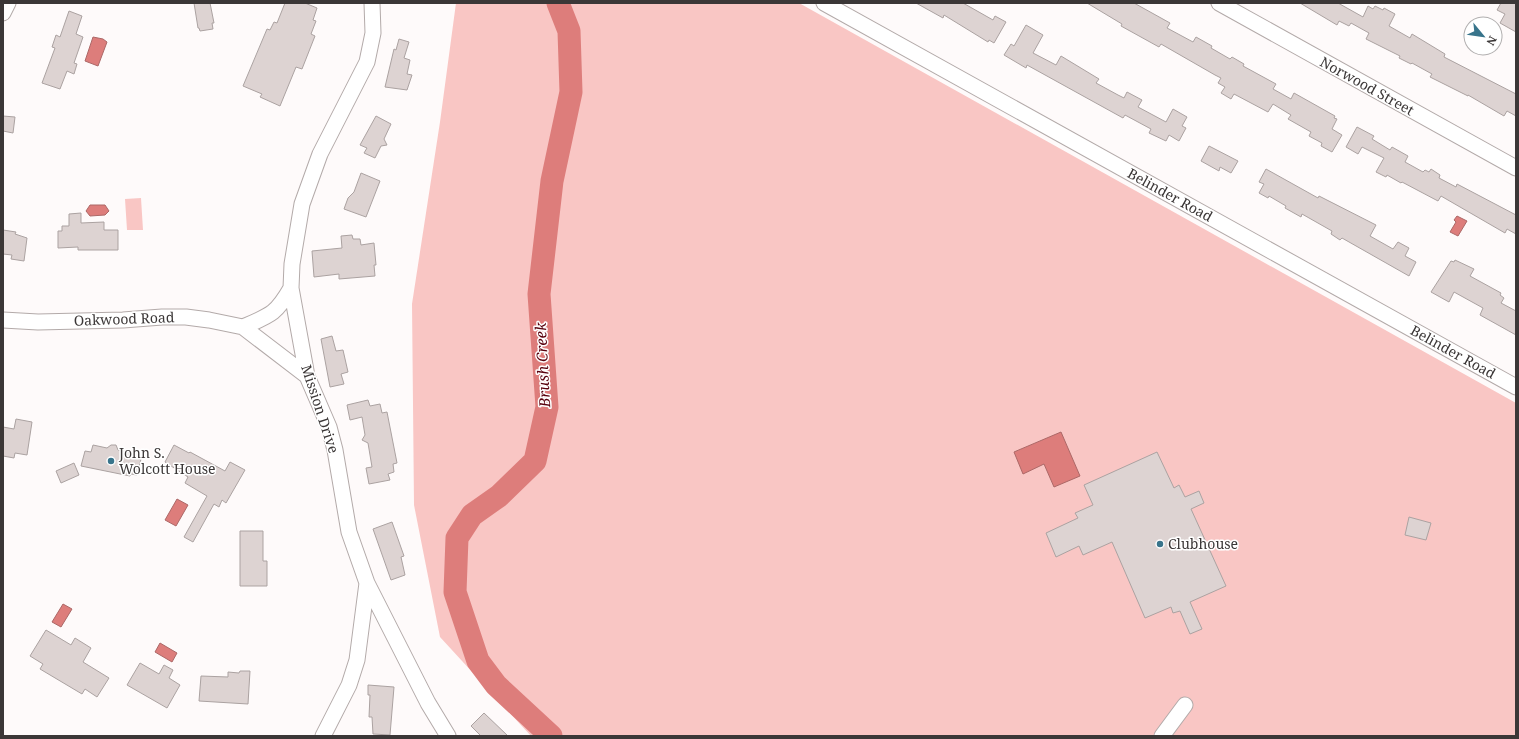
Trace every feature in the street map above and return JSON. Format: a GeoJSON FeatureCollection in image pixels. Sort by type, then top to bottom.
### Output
{"type":"FeatureCollection","features":[{"type":"Feature","properties":{"kind":"street"},"geometry":{"type":"LineString","coordinates":[[3,13],[8,3]]}},
{"type":"Feature","properties":{"kind":"street","name":"Mission Drive"},"geometry":{"type":"LineString","coordinates":[[372,3],[373,33],[367,62],[320,154],[302,204],[292,264],[291,288],[307,376],[329,427],[335,450],[349,532],[367,583],[428,702],[448,736]]}},
{"type":"Feature","properties":{"kind":"street","name":"Belinder Road"},"geometry":{"type":"LineString","coordinates":[[824,3],[1516,387]]}},
{"type":"Feature","properties":{"kind":"street","name":"Norwood Street"},"geometry":{"type":"LineString","coordinates":[[1219,3],[1516,168]]}},
{"type":"Feature","properties":{"kind":"street"},"geometry":{"type":"LineString","coordinates":[[243,327],[268,316],[278,309],[291,288]]}},
{"type":"Feature","properties":{"kind":"street","name":"Oakwood Road"},"geometry":{"type":"LineString","coordinates":[[3,320],[46,321],[186,317],[243,327],[307,376]]}},
{"type":"Feature","properties":{"kind":"street"},"geometry":{"type":"LineString","coordinates":[[323,736],[349,685],[357,660],[367,583]]}},
{"type":"Feature","properties":{"kind":"street"},"geometry":{"type":"LineString","coordinates":[[1162,736],[1185,706]]}},
{"type":"Feature","properties":{"kind":"shaded area"},"geometry":{"type":"Polygon","coordinates":[[[456,3],[799,3],[1516,403],[1516,736],[531,736],[440,637],[414,505],[412,304],[440,122],[456,3]]]}},
{"type":"Feature","properties":{"kind":"shaded area"},"geometry":{"type":"Polygon","coordinates":[[[93,37],[103,39],[107,42],[98,66],[85,61],[93,37]]]}},
{"type":"Feature","properties":{"kind":"shaded area"},"geometry":{"type":"Polygon","coordinates":[[[141,198],[143,230],[127,230],[125,199],[141,198]]]}},
{"type":"Feature","properties":{"kind":"shaded area"},"geometry":{"type":"Polygon","coordinates":[[[90,205],[105,205],[109,211],[105,215],[90,216],[86,211],[90,205]]]}},
{"type":"Feature","properties":{"kind":"shaded area"},"geometry":{"type":"Polygon","coordinates":[[[1457,216],[1467,221],[1458,236],[1450,232],[1456,222],[1454,220],[1457,216]]]}},
{"type":"Feature","properties":{"kind":"shaded area"},"geometry":{"type":"Polygon","coordinates":[[[1061,432],[1080,476],[1054,487],[1044,464],[1023,474],[1014,452],[1061,432]]]}},
{"type":"Feature","properties":{"kind":"shaded area"},"geometry":{"type":"Polygon","coordinates":[[[177,499],[188,505],[176,526],[165,520],[177,499]]]}},
{"type":"Feature","properties":{"kind":"shaded area"},"geometry":{"type":"Polygon","coordinates":[[[63,604],[72,609],[61,627],[52,622],[63,604]]]}},
{"type":"Feature","properties":{"kind":"shaded area"},"geometry":{"type":"Polygon","coordinates":[[[160,643],[177,653],[172,662],[155,652],[160,643]]]}},
{"type":"Feature","properties":{"kind":"building"},"geometry":{"type":"Polygon","coordinates":[[[194,3],[210,3],[214,23],[212,23],[213,29],[200,31],[198,28],[194,3]]]}},
{"type":"Feature","properties":{"kind":"building"},"geometry":{"type":"Polygon","coordinates":[[[285,3],[305,3],[317,8],[313,20],[316,21],[311,34],[315,36],[302,69],[296,67],[280,106],[260,97],[262,94],[243,86],[267,29],[270,30],[274,22],[277,23],[285,3]]]}},
{"type":"Feature","properties":{"kind":"building"},"geometry":{"type":"Polygon","coordinates":[[[916,3],[963,3],[993,20],[995,16],[1006,22],[994,43],[989,40],[988,42],[944,15],[943,18],[916,3]]]}},
{"type":"Feature","properties":{"kind":"building"},"geometry":{"type":"Polygon","coordinates":[[[1087,3],[1134,3],[1170,23],[1167,28],[1193,42],[1196,37],[1230,59],[1232,57],[1244,64],[1243,66],[1276,84],[1273,89],[1291,99],[1294,93],[1335,116],[1334,118],[1337,119],[1332,129],[1342,135],[1332,152],[1321,146],[1322,143],[1309,136],[1311,132],[1288,119],[1291,115],[1273,104],[1268,112],[1234,94],[1231,99],[1221,93],[1225,87],[1218,83],[1221,78],[1161,44],[1159,47],[1121,26],[1122,24],[1087,3]]]}},
{"type":"Feature","properties":{"kind":"building"},"geometry":{"type":"Polygon","coordinates":[[[1300,3],[1338,3],[1363,17],[1368,6],[1373,9],[1375,6],[1383,10],[1384,8],[1395,14],[1389,26],[1410,38],[1412,34],[1445,54],[1444,57],[1516,94],[1516,116],[1507,111],[1504,116],[1468,95],[1430,77],[1432,74],[1399,58],[1400,56],[1366,39],[1369,33],[1351,23],[1349,26],[1339,21],[1337,25],[1300,3]]]}},
{"type":"Feature","properties":{"kind":"building"},"geometry":{"type":"Polygon","coordinates":[[[1501,3],[1516,3],[1516,32],[1503,25],[1503,18],[1505,14],[1497,10],[1501,3]]]}},
{"type":"Feature","properties":{"kind":"building"},"geometry":{"type":"Polygon","coordinates":[[[69,11],[82,16],[76,34],[83,37],[74,63],[77,64],[74,74],[67,71],[60,89],[42,83],[55,48],[52,47],[56,35],[60,37],[69,11]]]}},
{"type":"Feature","properties":{"kind":"building"},"geometry":{"type":"Polygon","coordinates":[[[1026,25],[1043,35],[1033,53],[1056,65],[1061,56],[1099,79],[1096,83],[1118,95],[1124,98],[1127,92],[1142,100],[1138,107],[1166,122],[1173,109],[1187,117],[1182,126],[1186,128],[1179,141],[1169,135],[1166,141],[1149,133],[1151,129],[1125,115],[1123,118],[1027,65],[1026,68],[1004,55],[1011,44],[1014,46],[1026,25]]]}},
{"type":"Feature","properties":{"kind":"building"},"geometry":{"type":"Polygon","coordinates":[[[399,39],[409,42],[404,58],[410,60],[407,74],[412,75],[407,90],[385,87],[394,49],[396,50],[399,39]]]}},
{"type":"Feature","properties":{"kind":"building"},"geometry":{"type":"Polygon","coordinates":[[[3,116],[15,117],[13,133],[3,131],[3,116]]]}},
{"type":"Feature","properties":{"kind":"building"},"geometry":{"type":"Polygon","coordinates":[[[376,116],[391,124],[384,139],[387,145],[381,146],[375,158],[364,153],[367,148],[360,145],[376,116]]]}},
{"type":"Feature","properties":{"kind":"building"},"geometry":{"type":"Polygon","coordinates":[[[1357,127],[1374,136],[1372,139],[1390,150],[1392,147],[1408,156],[1405,162],[1423,172],[1425,170],[1429,172],[1431,169],[1440,175],[1439,178],[1456,187],[1457,184],[1516,215],[1516,234],[1507,229],[1505,233],[1441,196],[1438,201],[1402,182],[1401,183],[1387,175],[1386,177],[1376,172],[1384,158],[1362,147],[1358,154],[1346,147],[1357,127]]]}},
{"type":"Feature","properties":{"kind":"building"},"geometry":{"type":"Polygon","coordinates":[[[1209,146],[1238,161],[1231,173],[1220,167],[1219,171],[1201,161],[1209,146]]]}},
{"type":"Feature","properties":{"kind":"building"},"geometry":{"type":"Polygon","coordinates":[[[1266,169],[1318,198],[1319,196],[1376,225],[1370,236],[1393,249],[1398,242],[1409,248],[1405,256],[1416,262],[1409,276],[1342,238],[1340,240],[1331,234],[1332,231],[1302,214],[1301,217],[1285,208],[1286,206],[1269,196],[1268,198],[1259,193],[1264,184],[1259,182],[1266,169]]]}},
{"type":"Feature","properties":{"kind":"building"},"geometry":{"type":"Polygon","coordinates":[[[361,173],[380,181],[366,217],[344,209],[348,198],[354,192],[361,173]]]}},
{"type":"Feature","properties":{"kind":"building"},"geometry":{"type":"Polygon","coordinates":[[[81,213],[81,223],[104,222],[104,230],[118,230],[118,250],[78,250],[78,247],[58,248],[58,231],[62,231],[62,226],[69,226],[69,214],[81,213]]]}},
{"type":"Feature","properties":{"kind":"building"},"geometry":{"type":"Polygon","coordinates":[[[3,230],[16,232],[15,234],[27,238],[24,261],[11,259],[12,255],[3,254],[3,230]]]}},
{"type":"Feature","properties":{"kind":"building"},"geometry":{"type":"Polygon","coordinates":[[[352,235],[353,239],[360,239],[361,245],[374,243],[376,265],[374,265],[375,276],[339,279],[339,274],[314,277],[312,251],[342,248],[341,236],[352,235]]]}},
{"type":"Feature","properties":{"kind":"building"},"geometry":{"type":"Polygon","coordinates":[[[1455,260],[1474,269],[1470,276],[1501,293],[1500,295],[1504,298],[1501,303],[1516,311],[1516,335],[1480,315],[1483,308],[1454,292],[1449,302],[1431,292],[1451,261],[1454,262],[1455,260]]]}},
{"type":"Feature","properties":{"kind":"building"},"geometry":{"type":"Polygon","coordinates":[[[332,336],[336,351],[343,350],[348,372],[341,374],[344,384],[330,387],[321,339],[332,336]]]}},
{"type":"Feature","properties":{"kind":"building"},"geometry":{"type":"Polygon","coordinates":[[[368,400],[370,406],[380,404],[382,413],[387,412],[397,463],[393,464],[394,472],[388,474],[390,480],[369,484],[366,468],[372,467],[368,443],[362,440],[365,435],[362,417],[350,420],[347,405],[368,400]]]}},
{"type":"Feature","properties":{"kind":"building"},"geometry":{"type":"Polygon","coordinates":[[[16,419],[32,422],[27,455],[15,453],[14,458],[3,456],[3,427],[14,429],[16,419]]]}},
{"type":"Feature","properties":{"kind":"building","name":"John S. Wolcott House"},"geometry":{"type":"Polygon","coordinates":[[[93,445],[107,448],[111,445],[116,445],[118,450],[133,453],[132,457],[141,459],[137,475],[131,474],[130,476],[81,466],[85,451],[91,452],[93,445]]]}},
{"type":"Feature","properties":{"kind":"building"},"geometry":{"type":"Polygon","coordinates":[[[174,445],[225,471],[230,462],[245,470],[226,503],[222,500],[219,507],[214,504],[193,542],[184,537],[207,496],[185,483],[188,477],[165,462],[174,445]]]}},
{"type":"Feature","properties":{"kind":"building","name":"Clubhouse"},"geometry":{"type":"Polygon","coordinates":[[[1157,452],[1174,488],[1179,485],[1185,497],[1199,491],[1204,503],[1191,509],[1226,586],[1190,602],[1202,629],[1190,634],[1180,611],[1173,613],[1171,607],[1145,618],[1112,542],[1083,555],[1079,546],[1056,557],[1046,533],[1078,518],[1075,513],[1093,505],[1084,485],[1157,452]]]}},
{"type":"Feature","properties":{"kind":"building"},"geometry":{"type":"Polygon","coordinates":[[[74,463],[79,475],[61,483],[56,471],[74,463]]]}},
{"type":"Feature","properties":{"kind":"building"},"geometry":{"type":"Polygon","coordinates":[[[1409,517],[1431,523],[1426,540],[1405,535],[1409,517]]]}},
{"type":"Feature","properties":{"kind":"building"},"geometry":{"type":"Polygon","coordinates":[[[392,522],[404,556],[401,557],[405,575],[391,580],[373,529],[392,522]]]}},
{"type":"Feature","properties":{"kind":"building"},"geometry":{"type":"Polygon","coordinates":[[[240,531],[263,531],[263,561],[267,561],[267,586],[240,586],[240,531]]]}},
{"type":"Feature","properties":{"kind":"building"},"geometry":{"type":"Polygon","coordinates":[[[46,630],[71,645],[75,638],[91,648],[83,662],[109,678],[97,697],[85,689],[82,694],[40,669],[43,664],[30,656],[46,630]]]}},
{"type":"Feature","properties":{"kind":"building"},"geometry":{"type":"Polygon","coordinates":[[[140,663],[159,674],[164,665],[173,670],[169,678],[180,685],[167,708],[127,685],[140,663]]]}},
{"type":"Feature","properties":{"kind":"building"},"geometry":{"type":"Polygon","coordinates":[[[240,671],[250,671],[248,704],[199,701],[201,676],[228,677],[228,672],[239,673],[240,671]]]}},
{"type":"Feature","properties":{"kind":"building"},"geometry":{"type":"Polygon","coordinates":[[[368,685],[394,687],[390,735],[373,734],[372,717],[369,717],[370,695],[368,695],[368,685]]]}},
{"type":"Feature","properties":{"kind":"building"},"geometry":{"type":"Polygon","coordinates":[[[484,713],[508,736],[481,736],[471,726],[484,713]]]}},
{"type":"Feature","properties":{"kind":"waterway","name":"Brush Creek"},"geometry":{"type":"LineString","coordinates":[[551,736],[496,685],[478,661],[455,592],[457,538],[472,515],[499,496],[535,461],[547,407],[539,294],[552,181],[571,92],[569,31],[558,3]]}},
{"type":"Feature","properties":{"kind":"place","name":"John S. Wolcott House"},"geometry":{"type":"Point","coordinates":[111,461]}},
{"type":"Feature","properties":{"kind":"place","name":"Clubhouse"},"geometry":{"type":"Point","coordinates":[1160,544]}}]}
